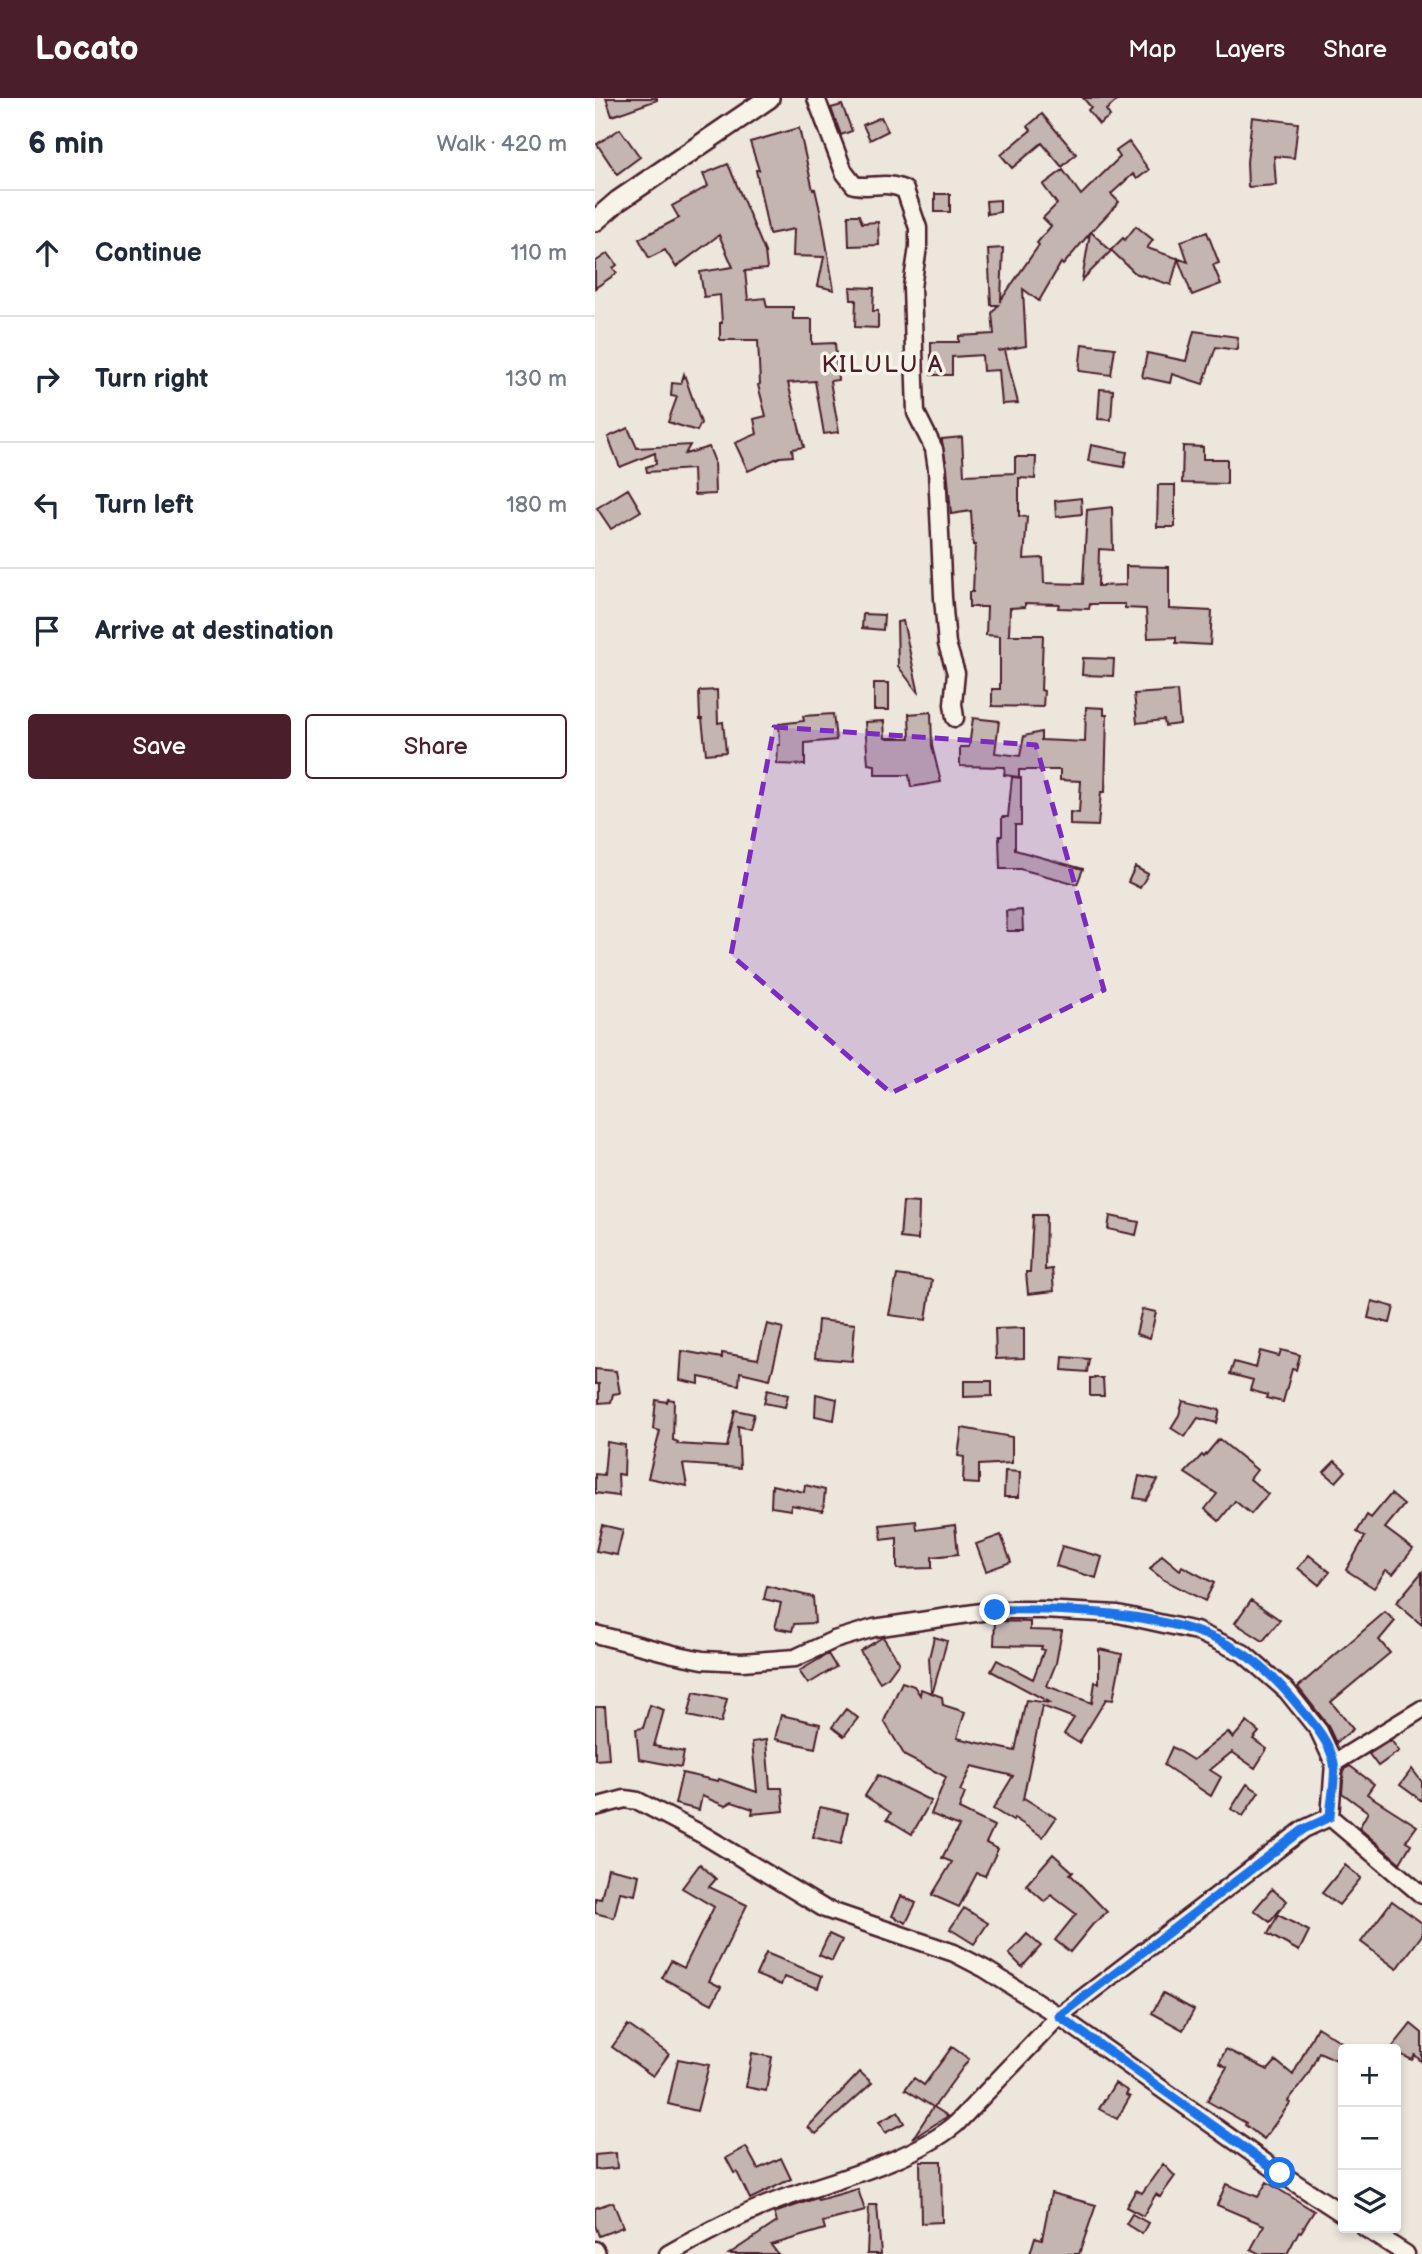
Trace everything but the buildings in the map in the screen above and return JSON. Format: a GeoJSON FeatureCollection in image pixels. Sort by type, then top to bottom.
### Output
{"type":"FeatureCollection","features":[{"type":"Feature","properties":{"kind":"street"},"geometry":{"type":"LineString","coordinates":[[595,221],[618,201],[769,98]]}},
{"type":"Feature","properties":{"kind":"street"},"geometry":{"type":"LineString","coordinates":[[816,98],[844,172],[854,185],[868,188],[893,184],[905,190],[918,228],[912,287],[914,392],[916,413],[934,449],[937,468],[947,644],[956,673],[953,704],[955,718]]}},
{"type":"Feature","properties":{"kind":"street"},"geometry":{"type":"LineString","coordinates":[[595,1634],[703,1660],[742,1662],[795,1658],[834,1640],[874,1628],[995,1610],[1118,1614],[1196,1631],[1244,1653],[1287,1690],[1319,1731],[1334,1763],[1330,1817]]}},
{"type":"Feature","properties":{"kind":"street"},"geometry":{"type":"LineString","coordinates":[[1334,1763],[1422,1709]]}},
{"type":"Feature","properties":{"kind":"street"},"geometry":{"type":"LineString","coordinates":[[595,1807],[625,1799],[656,1808],[825,1909],[954,1952],[1059,2016],[1280,2173],[1338,2211]]}},
{"type":"Feature","properties":{"kind":"street"},"geometry":{"type":"LineString","coordinates":[[1330,1817],[1422,1895]]}},
{"type":"Feature","properties":{"kind":"street"},"geometry":{"type":"LineString","coordinates":[[668,2254],[704,2233],[775,2201],[907,2154],[937,2139],[956,2124],[1059,2016],[1304,1829],[1330,1817]]}},
{"type":"Feature","properties":{"kind":"street"},"geometry":{"type":"LineString","coordinates":[[1373,2233],[1406,2254]]}},
{"type":"Feature","properties":{"kind":"highlighted area"},"geometry":{"type":"Polygon","coordinates":[[[774,727],[1036,745],[1104,990],[891,1093],[731,955],[774,727]]]}},
{"type":"Feature","properties":{"kind":"district","name":"KILULU A"},"geometry":{"type":"Point","coordinates":[883,364]}},
{"type":"Feature","properties":{"kind":"route"},"geometry":{"type":"LineString","coordinates":[[995,1610],[1118,1614],[1196,1631],[1244,1653],[1287,1690],[1319,1731],[1334,1763],[1330,1817],[1304,1829],[1059,2016],[1280,2173]]}}]}
